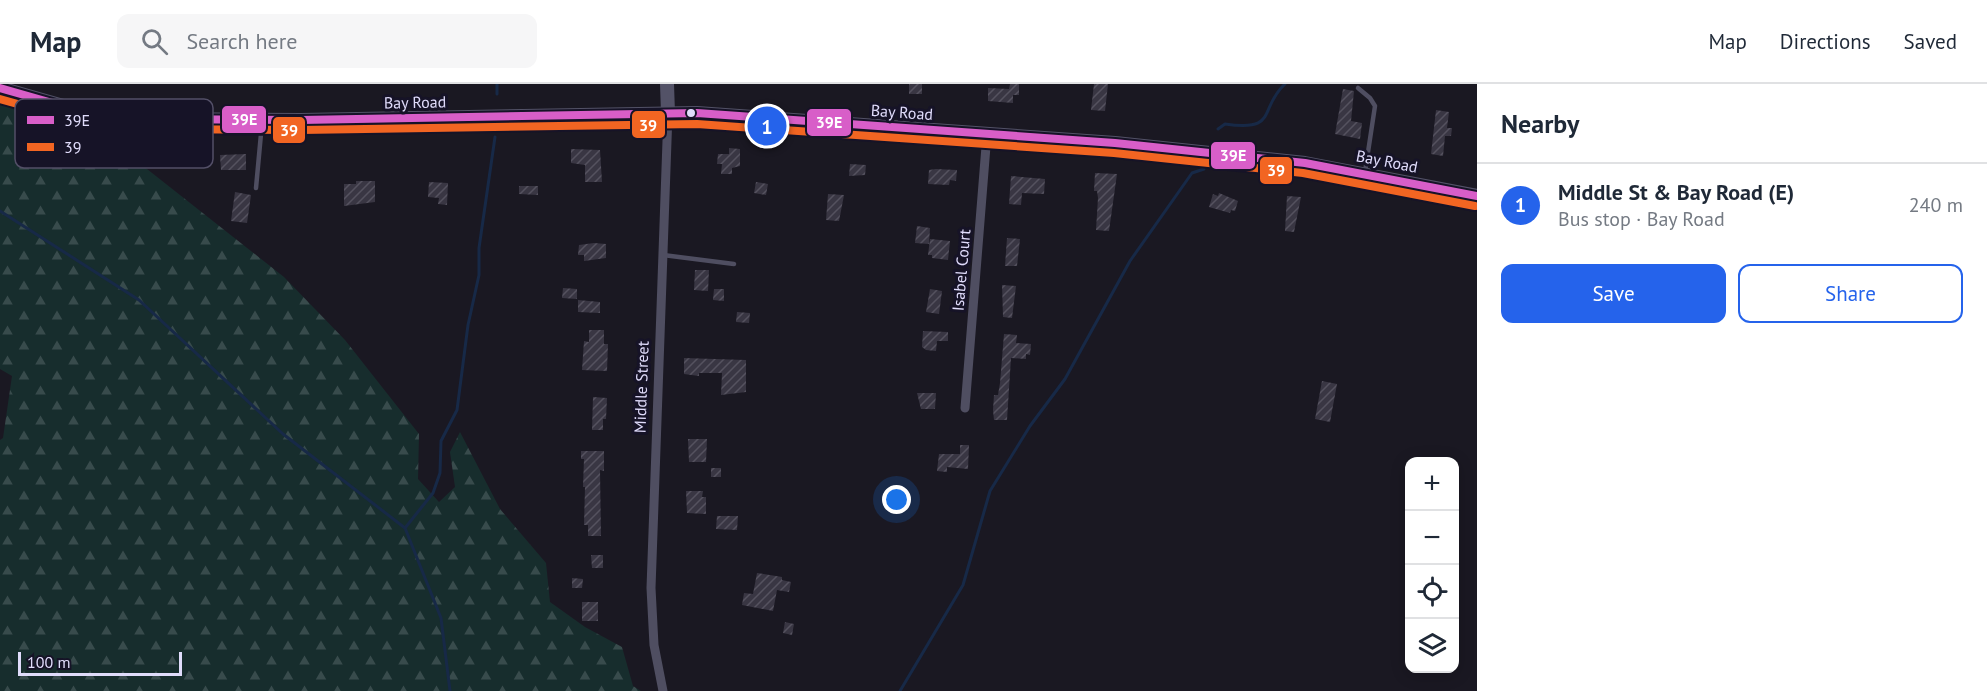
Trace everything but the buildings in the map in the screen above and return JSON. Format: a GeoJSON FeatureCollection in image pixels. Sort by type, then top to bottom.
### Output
{"type":"FeatureCollection","features":[{"type":"Feature","properties":{"kind":"main road","name":"Middle Street"},"geometry":{"type":"LineString","coordinates":[[668,84],[668,113]]}},
{"type":"Feature","properties":{"kind":"main road","name":"Bay Road"},"geometry":{"type":"LineString","coordinates":[[0,88],[36,99]]}},
{"type":"Feature","properties":{"kind":"main road","name":"Bay Road"},"geometry":{"type":"LineString","coordinates":[[213,120],[668,113],[987,134],[1242,155],[1365,172],[1477,196]]}},
{"type":"Feature","properties":{"kind":"street","name":"Middle Street"},"geometry":{"type":"LineString","coordinates":[[663,691],[654,645],[651,588],[668,113]]}},
{"type":"Feature","properties":{"kind":"street","name":"Isabel Court"},"geometry":{"type":"LineString","coordinates":[[965,408],[987,134]]}},
{"type":"Feature","properties":{"kind":"lane"},"geometry":{"type":"LineString","coordinates":[[1358,88],[1370,98],[1375,106],[1365,172]]}},
{"type":"Feature","properties":{"kind":"lane"},"geometry":{"type":"LineString","coordinates":[[256,188],[262,120]]}},
{"type":"Feature","properties":{"kind":"lane"},"geometry":{"type":"LineString","coordinates":[[663,255],[734,264]]}},
{"type":"Feature","properties":{"kind":"green space"},"geometry":{"type":"Polygon","coordinates":[[[0,104],[15,108],[15,168],[145,168],[284,277],[345,340],[419,434],[418,479],[439,502],[455,487],[450,452],[460,432],[500,509],[546,563],[550,602],[585,627],[622,647],[633,686],[641,691],[0,691],[0,440],[3,438],[12,376],[0,369],[0,104]]]}},
{"type":"Feature","properties":{"kind":"waterway"},"geometry":{"type":"LineString","coordinates":[[497,84],[497,94]]}},
{"type":"Feature","properties":{"kind":"waterway"},"geometry":{"type":"LineString","coordinates":[[1218,129],[1225,124],[1242,126],[1253,125],[1261,121],[1277,93],[1285,84]]}},
{"type":"Feature","properties":{"kind":"waterway"},"geometry":{"type":"LineString","coordinates":[[405,528],[433,493],[440,473],[441,441],[457,410],[468,325],[479,275],[479,248],[495,137]]}},
{"type":"Feature","properties":{"kind":"waterway"},"geometry":{"type":"LineString","coordinates":[[900,691],[963,585],[990,491],[1030,426],[1065,379],[1130,261],[1192,173],[1204,169]]}},
{"type":"Feature","properties":{"kind":"waterway"},"geometry":{"type":"LineString","coordinates":[[0,211],[139,300],[283,434],[405,528],[441,618],[450,691]]}},
{"type":"Feature","properties":{"kind":"transit line","name":"39E"},"geometry":{"type":"LineString","coordinates":[[0,88],[38,99]]}},
{"type":"Feature","properties":{"kind":"transit line","name":"39"},"geometry":{"type":"LineString","coordinates":[[0,99],[15,103]]}},
{"type":"Feature","properties":{"kind":"transit line","name":"39E"},"geometry":{"type":"LineString","coordinates":[[213,119],[697,113],[1115,143],[1305,163],[1477,196]]}},
{"type":"Feature","properties":{"kind":"transit line","name":"39"},"geometry":{"type":"LineString","coordinates":[[213,129],[697,124],[1114,153],[1303,173],[1475,206]]}},
{"type":"Feature","properties":{"kind":"place","name":"Middle St & Bay Road (E)"},"geometry":{"type":"Point","coordinates":[767,126]}}]}
